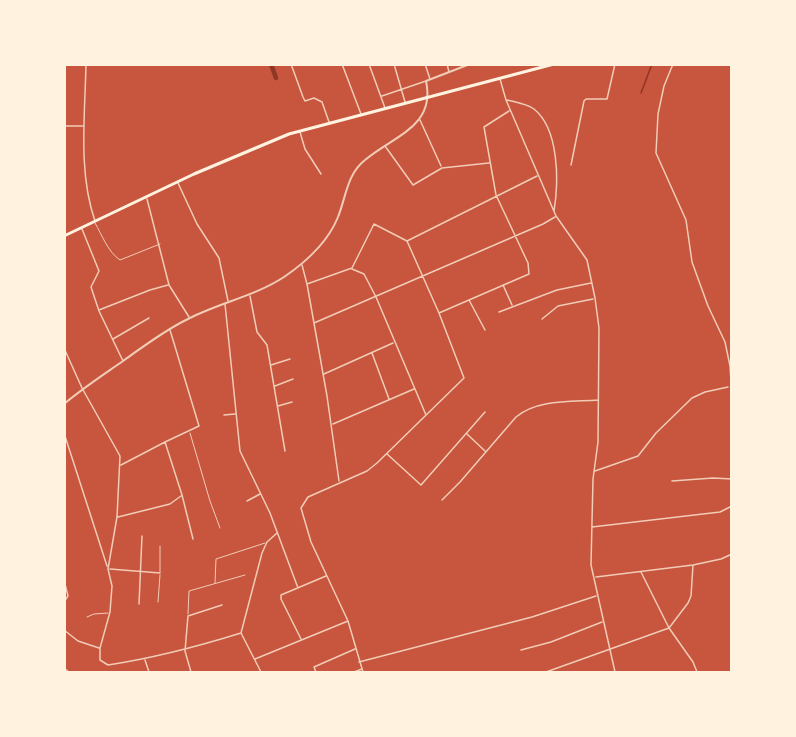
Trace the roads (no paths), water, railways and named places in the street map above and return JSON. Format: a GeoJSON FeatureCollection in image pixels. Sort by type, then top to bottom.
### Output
{"type":"FeatureCollection","features":[{"type":"Feature","properties":{"kind":"main road"},"geometry":{"type":"LineString","coordinates":[[64,237],[246,150],[299,131],[554,64]]}},
{"type":"Feature","properties":{"kind":"street"},"geometry":{"type":"LineString","coordinates":[[86,64],[85,167],[89,205],[95,222]]}},
{"type":"Feature","properties":{"kind":"street"},"geometry":{"type":"LineString","coordinates":[[291,64],[305,101],[314,98],[322,102],[329,123]]}},
{"type":"Feature","properties":{"kind":"street"},"geometry":{"type":"LineString","coordinates":[[342,64],[361,115]]}},
{"type":"Feature","properties":{"kind":"street"},"geometry":{"type":"LineString","coordinates":[[369,64],[385,109]]}},
{"type":"Feature","properties":{"kind":"street"},"geometry":{"type":"LineString","coordinates":[[394,64],[405,103]]}},
{"type":"Feature","properties":{"kind":"street"},"geometry":{"type":"LineString","coordinates":[[64,404],[82,388],[149,341],[189,318],[283,278],[320,246],[338,217],[345,191],[354,171],[364,160],[420,120],[429,96],[425,64]]}},
{"type":"Feature","properties":{"kind":"street"},"geometry":{"type":"LineString","coordinates":[[447,64],[449,73]]}},
{"type":"Feature","properties":{"kind":"street"},"geometry":{"type":"LineString","coordinates":[[381,96],[470,64]]}},
{"type":"Feature","properties":{"kind":"street"},"geometry":{"type":"LineString","coordinates":[[571,165],[584,101],[586,99],[607,99],[615,64]]}},
{"type":"Feature","properties":{"kind":"street"},"geometry":{"type":"LineString","coordinates":[[673,64],[664,86],[658,114],[656,153],[686,220],[692,262],[708,306],[725,342],[730,366],[731,395]]}},
{"type":"Feature","properties":{"kind":"street"},"geometry":{"type":"LineString","coordinates":[[500,78],[506,99],[554,212],[587,260],[595,298],[599,328],[599,400],[591,527],[591,565],[615,672]]}},
{"type":"Feature","properties":{"kind":"street"},"geometry":{"type":"LineString","coordinates":[[506,99],[532,108],[550,130],[556,170],[554,212]]}},
{"type":"Feature","properties":{"kind":"street"},"geometry":{"type":"LineString","coordinates":[[439,313],[529,274],[528,263],[496,195],[484,127],[511,110]]}},
{"type":"Feature","properties":{"kind":"street"},"geometry":{"type":"LineString","coordinates":[[420,120],[442,168]]}},
{"type":"Feature","properties":{"kind":"street"},"geometry":{"type":"LineString","coordinates":[[64,126],[85,126]]}},
{"type":"Feature","properties":{"kind":"street"},"geometry":{"type":"LineString","coordinates":[[299,131],[305,149],[321,174]]}},
{"type":"Feature","properties":{"kind":"street"},"geometry":{"type":"LineString","coordinates":[[386,146],[413,185],[442,168],[489,163]]}},
{"type":"Feature","properties":{"kind":"street"},"geometry":{"type":"LineString","coordinates":[[407,241],[538,176]]}},
{"type":"Feature","properties":{"kind":"street"},"geometry":{"type":"LineString","coordinates":[[177,182],[197,224],[219,258],[226,303],[240,451],[277,532],[298,588]]}},
{"type":"Feature","properties":{"kind":"street"},"geometry":{"type":"LineString","coordinates":[[147,198],[169,285],[189,318]]}},
{"type":"Feature","properties":{"kind":"street"},"geometry":{"type":"LineString","coordinates":[[314,323],[516,236],[556,216]]}},
{"type":"Feature","properties":{"kind":"street"},"geometry":{"type":"LineString","coordinates":[[307,284],[352,268],[374,224],[407,241],[439,313],[464,378],[367,471],[308,497],[300,508],[311,542],[348,621],[363,672]]}},
{"type":"Feature","properties":{"kind":"street"},"geometry":{"type":"LineString","coordinates":[[82,229],[99,271],[92,287],[99,311],[123,361]]}},
{"type":"Feature","properties":{"kind":"street"},"geometry":{"type":"LineString","coordinates":[[301,263],[307,284],[332,425],[339,482]]}},
{"type":"Feature","properties":{"kind":"street"},"geometry":{"type":"LineString","coordinates":[[352,268],[364,274],[376,297],[427,415]]}},
{"type":"Feature","properties":{"kind":"street"},"geometry":{"type":"LineString","coordinates":[[499,312],[564,288],[591,283]]}},
{"type":"Feature","properties":{"kind":"street"},"geometry":{"type":"LineString","coordinates":[[99,311],[150,290],[169,285]]}},
{"type":"Feature","properties":{"kind":"street"},"geometry":{"type":"LineString","coordinates":[[503,285],[512,306]]}},
{"type":"Feature","properties":{"kind":"street"},"geometry":{"type":"LineString","coordinates":[[249,293],[257,332],[267,345],[285,451]]}},
{"type":"Feature","properties":{"kind":"street"},"geometry":{"type":"LineString","coordinates":[[542,319],[558,306],[595,298]]}},
{"type":"Feature","properties":{"kind":"street"},"geometry":{"type":"LineString","coordinates":[[469,300],[484,330]]}},
{"type":"Feature","properties":{"kind":"street"},"geometry":{"type":"LineString","coordinates":[[112,340],[149,318]]}},
{"type":"Feature","properties":{"kind":"street"},"geometry":{"type":"LineString","coordinates":[[120,466],[199,426],[170,329]]}},
{"type":"Feature","properties":{"kind":"street"},"geometry":{"type":"LineString","coordinates":[[323,374],[395,343]]}},
{"type":"Feature","properties":{"kind":"street"},"geometry":{"type":"LineString","coordinates":[[64,348],[82,388],[120,456],[117,517],[108,569]]}},
{"type":"Feature","properties":{"kind":"street"},"geometry":{"type":"LineString","coordinates":[[372,353],[389,400]]}},
{"type":"Feature","properties":{"kind":"street"},"geometry":{"type":"LineString","coordinates":[[271,366],[290,358]]}},
{"type":"Feature","properties":{"kind":"street"},"geometry":{"type":"LineString","coordinates":[[274,387],[293,379]]}},
{"type":"Feature","properties":{"kind":"street"},"geometry":{"type":"LineString","coordinates":[[594,472],[638,456],[656,433],[692,398],[705,392],[730,387]]}},
{"type":"Feature","properties":{"kind":"street"},"geometry":{"type":"LineString","coordinates":[[332,425],[415,389]]}},
{"type":"Feature","properties":{"kind":"street"},"geometry":{"type":"LineString","coordinates":[[442,500],[525,409],[536,405],[599,400]]}},
{"type":"Feature","properties":{"kind":"street"},"geometry":{"type":"LineString","coordinates":[[278,406],[292,402]]}},
{"type":"Feature","properties":{"kind":"street"},"geometry":{"type":"LineString","coordinates":[[387,454],[421,485],[484,412]]}},
{"type":"Feature","properties":{"kind":"street"},"geometry":{"type":"LineString","coordinates":[[224,415],[236,414]]}},
{"type":"Feature","properties":{"kind":"street"},"geometry":{"type":"LineString","coordinates":[[64,433],[112,586],[110,612],[100,648],[100,660],[108,665],[145,659],[184,651],[240,633]]}},
{"type":"Feature","properties":{"kind":"street"},"geometry":{"type":"LineString","coordinates":[[466,433],[485,452]]}},
{"type":"Feature","properties":{"kind":"street"},"geometry":{"type":"LineString","coordinates":[[165,442],[193,539]]}},
{"type":"Feature","properties":{"kind":"street"},"geometry":{"type":"LineString","coordinates":[[672,481],[732,479]]}},
{"type":"Feature","properties":{"kind":"street"},"geometry":{"type":"LineString","coordinates":[[247,501],[260,493]]}},
{"type":"Feature","properties":{"kind":"street"},"geometry":{"type":"LineString","coordinates":[[117,517],[170,504],[182,495]]}},
{"type":"Feature","properties":{"kind":"street"},"geometry":{"type":"LineString","coordinates":[[591,527],[720,512],[732,506]]}},
{"type":"Feature","properties":{"kind":"street"},"geometry":{"type":"LineString","coordinates":[[261,672],[240,633],[262,553],[267,542],[277,532]]}},
{"type":"Feature","properties":{"kind":"street"},"geometry":{"type":"LineString","coordinates":[[139,604],[142,536]]}},
{"type":"Feature","properties":{"kind":"street"},"geometry":{"type":"LineString","coordinates":[[595,577],[693,565],[732,554]]}},
{"type":"Feature","properties":{"kind":"street"},"geometry":{"type":"LineString","coordinates":[[546,672],[669,628],[691,596],[693,565]]}},
{"type":"Feature","properties":{"kind":"street"},"geometry":{"type":"LineString","coordinates":[[108,569],[160,573]]}},
{"type":"Feature","properties":{"kind":"street"},"geometry":{"type":"LineString","coordinates":[[640,571],[669,628],[693,662],[697,672]]}},
{"type":"Feature","properties":{"kind":"street"},"geometry":{"type":"LineString","coordinates":[[301,640],[281,599],[283,593],[327,576]]}},
{"type":"Feature","properties":{"kind":"street"},"geometry":{"type":"LineString","coordinates":[[64,580],[68,596],[64,602]]}},
{"type":"Feature","properties":{"kind":"street"},"geometry":{"type":"LineString","coordinates":[[359,662],[532,617],[597,596]]}},
{"type":"Feature","properties":{"kind":"street"},"geometry":{"type":"LineString","coordinates":[[191,672],[184,651],[188,616],[222,605]]}},
{"type":"Feature","properties":{"kind":"street"},"geometry":{"type":"LineString","coordinates":[[255,659],[348,621]]}},
{"type":"Feature","properties":{"kind":"street"},"geometry":{"type":"LineString","coordinates":[[521,650],[551,642],[603,622]]}},
{"type":"Feature","properties":{"kind":"street"},"geometry":{"type":"LineString","coordinates":[[64,630],[91,647],[100,648]]}},
{"type":"Feature","properties":{"kind":"street"},"geometry":{"type":"LineString","coordinates":[[316,672],[314,667],[356,649]]}},
{"type":"Feature","properties":{"kind":"street"},"geometry":{"type":"LineString","coordinates":[[145,659],[149,672]]}},
{"type":"Feature","properties":{"kind":"street"},"geometry":{"type":"LineString","coordinates":[[64,668],[69,672]]}},
{"type":"Feature","properties":{"kind":"street"},"geometry":{"type":"LineString","coordinates":[[354,672],[362,669]]}},
{"type":"Feature","properties":{"kind":"lane"},"geometry":{"type":"LineString","coordinates":[[95,222],[108,247],[120,260],[160,244]]}},
{"type":"Feature","properties":{"kind":"lane"},"geometry":{"type":"LineString","coordinates":[[190,431],[220,528]]}},
{"type":"Feature","properties":{"kind":"lane"},"geometry":{"type":"LineString","coordinates":[[215,583],[216,559],[267,542]]}},
{"type":"Feature","properties":{"kind":"lane"},"geometry":{"type":"LineString","coordinates":[[158,602],[160,546]]}},
{"type":"Feature","properties":{"kind":"lane"},"geometry":{"type":"LineString","coordinates":[[188,616],[189,591],[245,575]]}},
{"type":"Feature","properties":{"kind":"lane"},"geometry":{"type":"LineString","coordinates":[[87,617],[110,612]]}},
{"type":"Feature","properties":{"kind":"waterway"},"geometry":{"type":"LineString","coordinates":[[271,64],[276,78]]}},
{"type":"Feature","properties":{"kind":"waterway"},"geometry":{"type":"LineString","coordinates":[[641,93],[652,64]]}}]}
